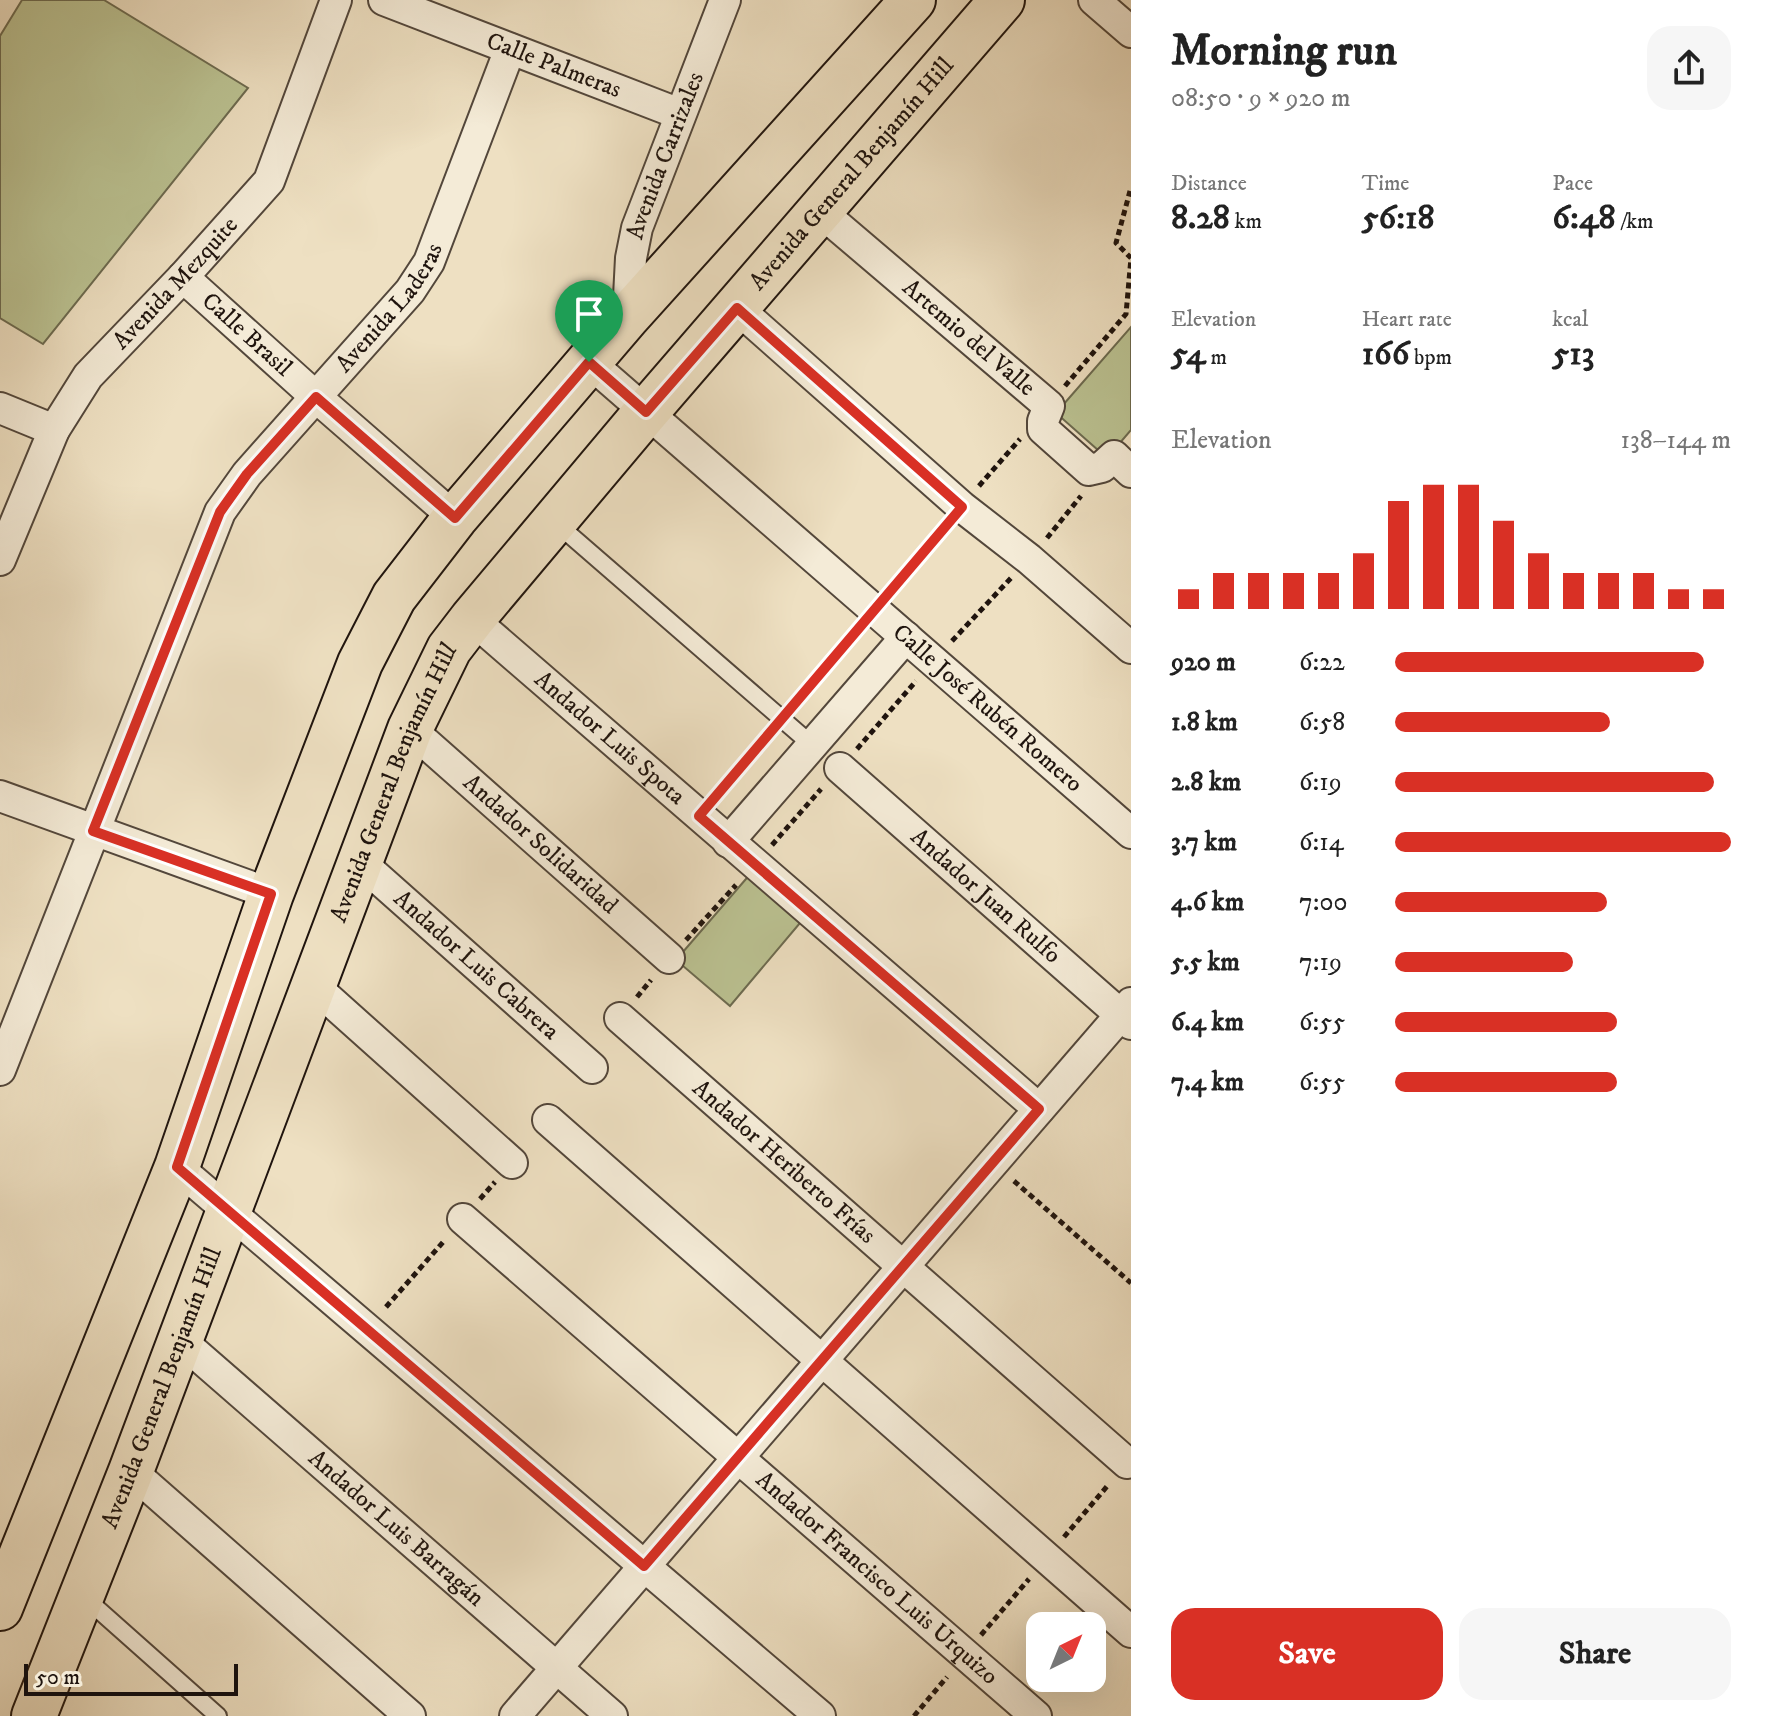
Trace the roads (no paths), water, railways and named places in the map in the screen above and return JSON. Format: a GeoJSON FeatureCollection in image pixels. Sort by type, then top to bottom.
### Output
{"type":"FeatureCollection","features":[{"type":"Feature","properties":{"kind":"main road"},"geometry":{"type":"LineString","coordinates":[[5,1579],[177,1167],[271,894],[360,663],[394,597],[455,518],[628,316],[913,0]]}},
{"type":"Feature","properties":{"kind":"main road","name":"Avenida General Benjamín Hill"},"geometry":{"type":"LineString","coordinates":[[34,1716],[131,1471],[410,729],[449,649],[646,412],[1002,0]]}},
{"type":"Feature","properties":{"kind":"street","name":"Avenida Mezquite"},"geometry":{"type":"LineString","coordinates":[[0,560],[54,430],[88,376],[269,181],[336,0]]}},
{"type":"Feature","properties":{"kind":"street","name":"Calle Palmeras"},"geometry":{"type":"LineString","coordinates":[[384,0],[680,114]]}},
{"type":"Feature","properties":{"kind":"street","name":"Avenida Carrizales"},"geometry":{"type":"LineString","coordinates":[[628,316],[631,258],[637,228],[725,0]]}},
{"type":"Feature","properties":{"kind":"street"},"geometry":{"type":"LineString","coordinates":[[1094,0],[1131,32]]}},
{"type":"Feature","properties":{"kind":"street","name":"Avenida Laderas"},"geometry":{"type":"LineString","coordinates":[[0,1070],[220,512],[247,474],[410,291],[429,262],[510,49]]}},
{"type":"Feature","properties":{"kind":"street","name":"Artemio del Valle"},"geometry":{"type":"LineString","coordinates":[[821,212],[1049,406],[1043,429],[1089,470],[1102,467],[1114,456],[1131,472]]}},
{"type":"Feature","properties":{"kind":"street","name":"Calle Brasil"},"geometry":{"type":"LineString","coordinates":[[183,277],[455,518]]}},
{"type":"Feature","properties":{"kind":"street"},"geometry":{"type":"LineString","coordinates":[[737,308],[962,507],[1029,559],[1131,648]]}},
{"type":"Feature","properties":{"kind":"street","name":"Calle José Rubén Romero"},"geometry":{"type":"LineString","coordinates":[[589,362],[1131,833]]}},
{"type":"Feature","properties":{"kind":"street"},"geometry":{"type":"LineString","coordinates":[[0,408],[54,430]]}},
{"type":"Feature","properties":{"kind":"street","name":"Andador Luis Spota"},"geometry":{"type":"LineString","coordinates":[[472,619],[1039,1109]]}},
{"type":"Feature","properties":{"kind":"street"},"geometry":{"type":"LineString","coordinates":[[728,842],[906,637]]}},
{"type":"Feature","properties":{"kind":"street","name":"Andador Solidaridad"},"geometry":{"type":"LineString","coordinates":[[410,729],[669,958]]}},
{"type":"Feature","properties":{"kind":"street","name":"Andador Juan Rulfo"},"geometry":{"type":"LineString","coordinates":[[840,768],[1128,1014]]}},
{"type":"Feature","properties":{"kind":"street"},"geometry":{"type":"LineString","coordinates":[[0,796],[271,894]]}},
{"type":"Feature","properties":{"kind":"street","name":"Andador Luis Cabrera"},"geometry":{"type":"LineString","coordinates":[[361,863],[592,1068]]}},
{"type":"Feature","properties":{"kind":"street"},"geometry":{"type":"LineString","coordinates":[[314,986],[512,1163]]}},
{"type":"Feature","properties":{"kind":"street"},"geometry":{"type":"LineString","coordinates":[[515,1716],[1039,1109],[1128,1014]]}},
{"type":"Feature","properties":{"kind":"street","name":"Andador Heriberto Frías"},"geometry":{"type":"LineString","coordinates":[[620,1018],[1127,1463]]}},
{"type":"Feature","properties":{"kind":"street"},"geometry":{"type":"LineString","coordinates":[[548,1120],[1131,1632]]}},
{"type":"Feature","properties":{"kind":"street"},"geometry":{"type":"LineString","coordinates":[[177,1167],[820,1716]]}},
{"type":"Feature","properties":{"kind":"street","name":"Andador Francisco Luis Urquizo"},"geometry":{"type":"LineString","coordinates":[[463,1219],[1036,1716]]}},
{"type":"Feature","properties":{"kind":"street","name":"Andador Luis Barragán"},"geometry":{"type":"LineString","coordinates":[[179,1339],[612,1716]]}},
{"type":"Feature","properties":{"kind":"street"},"geometry":{"type":"LineString","coordinates":[[131,1471],[410,1716]]}},
{"type":"Feature","properties":{"kind":"lane"},"geometry":{"type":"LineString","coordinates":[[554,521],[812,745]]}},
{"type":"Feature","properties":{"kind":"lane"},"geometry":{"type":"LineString","coordinates":[[82,1595],[218,1716]]}}]}
